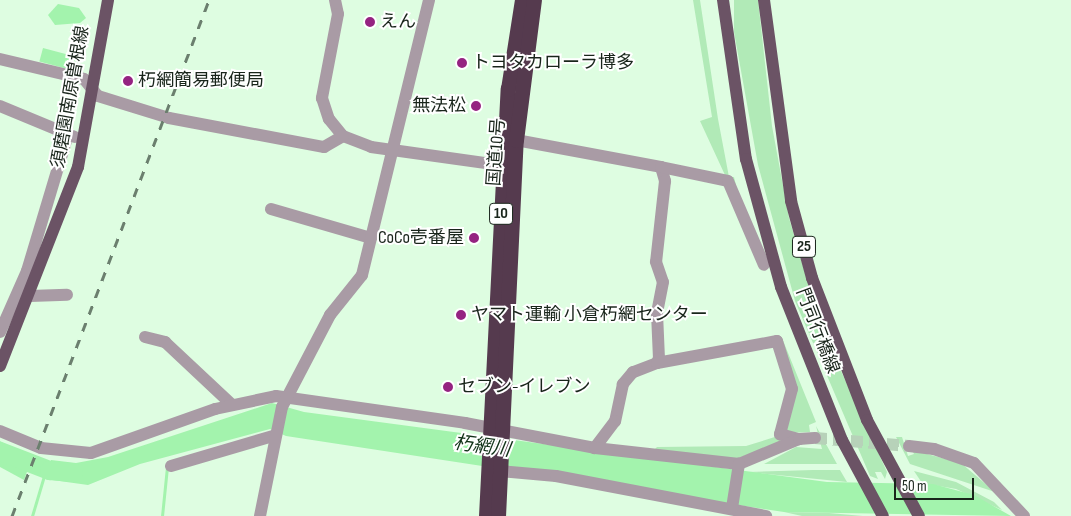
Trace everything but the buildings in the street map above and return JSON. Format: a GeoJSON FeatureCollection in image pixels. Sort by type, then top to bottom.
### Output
{"type":"FeatureCollection","features":[{"type":"Feature","properties":{"kind":"highway","name":"国道10号"},"geometry":{"type":"LineString","coordinates":[[486,516],[494,471],[508,166],[508,89],[522,0]]}},
{"type":"Feature","properties":{"kind":"highway","name":"国道10号"},"geometry":{"type":"LineString","coordinates":[[508,166],[516,140],[534,0]]}},
{"type":"Feature","properties":{"kind":"highway","name":"国道10号"},"geometry":{"type":"LineString","coordinates":[[494,471],[498,516]]}},
{"type":"Feature","properties":{"kind":"main road","name":"須磨園南原曽根線"},"geometry":{"type":"LineString","coordinates":[[0,366],[3,349],[30,296],[64,209],[84,141],[108,0]]}},
{"type":"Feature","properties":{"kind":"main road","name":"門司行橋線"},"geometry":{"type":"LineString","coordinates":[[723,0],[746,159],[781,287],[803,349],[862,480],[883,516]]}},
{"type":"Feature","properties":{"kind":"main road","name":"門司行橋線"},"geometry":{"type":"LineString","coordinates":[[764,0],[791,201],[810,268],[867,420],[919,516]]}},
{"type":"Feature","properties":{"kind":"street"},"geometry":{"type":"LineString","coordinates":[[336,0],[338,14]]}},
{"type":"Feature","properties":{"kind":"street"},"geometry":{"type":"LineString","coordinates":[[345,0],[338,14],[322,98],[329,119],[343,136],[391,150],[508,166]]}},
{"type":"Feature","properties":{"kind":"street"},"geometry":{"type":"LineString","coordinates":[[260,516],[284,402],[330,315],[362,275],[429,0]]}},
{"type":"Feature","properties":{"kind":"street"},"geometry":{"type":"LineString","coordinates":[[0,59],[84,79],[107,100],[201,125],[324,147],[343,136]]}},
{"type":"Feature","properties":{"kind":"street"},"geometry":{"type":"LineString","coordinates":[[0,106],[84,141]]}},
{"type":"Feature","properties":{"kind":"street"},"geometry":{"type":"LineString","coordinates":[[0,332],[27,271],[68,134]]}},
{"type":"Feature","properties":{"kind":"street"},"geometry":{"type":"LineString","coordinates":[[516,140],[728,181],[764,265]]}},
{"type":"Feature","properties":{"kind":"street"},"geometry":{"type":"LineString","coordinates":[[657,363],[663,282],[656,262],[666,188],[661,167]]}},
{"type":"Feature","properties":{"kind":"street"},"geometry":{"type":"LineString","coordinates":[[271,209],[371,238]]}},
{"type":"Feature","properties":{"kind":"street"},"geometry":{"type":"LineString","coordinates":[[30,296],[67,295]]}},
{"type":"Feature","properties":{"kind":"street"},"geometry":{"type":"LineString","coordinates":[[145,337],[165,342],[232,405]]}},
{"type":"Feature","properties":{"kind":"street"},"geometry":{"type":"LineString","coordinates":[[594,448],[615,422],[623,384],[633,372],[657,363],[777,342],[792,389],[780,434],[800,439],[815,438]]}},
{"type":"Feature","properties":{"kind":"street"},"geometry":{"type":"LineString","coordinates":[[0,431],[41,448],[91,453],[232,405],[284,402],[496,430],[594,448],[738,470],[800,439]]}},
{"type":"Feature","properties":{"kind":"street"},"geometry":{"type":"LineString","coordinates":[[171,466],[276,435]]}},
{"type":"Feature","properties":{"kind":"street"},"geometry":{"type":"LineString","coordinates":[[909,446],[934,449],[974,463],[1024,516]]}},
{"type":"Feature","properties":{"kind":"street"},"geometry":{"type":"LineString","coordinates":[[733,505],[738,470]]}},
{"type":"Feature","properties":{"kind":"street"},"geometry":{"type":"LineString","coordinates":[[494,471],[556,476],[733,505],[766,516]]}},
{"type":"Feature","properties":{"kind":"shaded area"},"geometry":{"type":"Polygon","coordinates":[[[693,0],[700,0],[729,177],[734,177],[743,214],[700,121],[712,117],[693,0]]]}},
{"type":"Feature","properties":{"kind":"shaded area"},"geometry":{"type":"Polygon","coordinates":[[[734,0],[758,0],[772,126],[789,218],[820,325],[887,472],[885,479],[881,472],[875,472],[878,479],[870,476],[795,301],[758,165],[734,32],[734,0]]]}},
{"type":"Feature","properties":{"kind":"shaded area"},"geometry":{"type":"Polygon","coordinates":[[[782,338],[816,422],[809,425],[810,432],[782,433],[794,389],[782,338]]]}},
{"type":"Feature","properties":{"kind":"shaded area"},"geometry":{"type":"Polygon","coordinates":[[[816,426],[837,464],[764,464],[796,447],[822,449],[816,426]]]}},
{"type":"Feature","properties":{"kind":"shaded area"},"geometry":{"type":"Polygon","coordinates":[[[778,436],[793,437],[736,459],[652,452],[657,447],[746,446],[778,436]]]}},
{"type":"Feature","properties":{"kind":"shaded area"},"geometry":{"type":"Polygon","coordinates":[[[896,437],[902,437],[908,456],[914,454],[912,450],[961,463],[995,492],[910,464],[896,437]]]}},
{"type":"Feature","properties":{"kind":"shaded area"},"geometry":{"type":"Polygon","coordinates":[[[813,470],[840,470],[847,482],[748,472],[813,470]]]}},
{"type":"Feature","properties":{"kind":"shaded area"},"geometry":{"type":"Polygon","coordinates":[[[914,471],[956,482],[994,502],[1002,510],[956,489],[922,483],[914,471]]]}},
{"type":"Feature","properties":{"kind":"shaded area"},"geometry":{"type":"Polygon","coordinates":[[[784,512],[829,513],[863,516],[802,516],[784,512]]]}},
{"type":"Feature","properties":{"kind":"water"},"geometry":{"type":"Polygon","coordinates":[[[58,4],[79,8],[86,18],[80,23],[55,25],[48,15],[58,4]]]}},
{"type":"Feature","properties":{"kind":"water"},"geometry":{"type":"Polygon","coordinates":[[[43,48],[81,58],[77,72],[39,62],[43,48]]]}},
{"type":"Feature","properties":{"kind":"water"},"geometry":{"type":"Polygon","coordinates":[[[272,403],[304,412],[827,482],[933,484],[974,495],[1011,516],[784,512],[286,436],[270,429],[140,464],[88,485],[45,479],[51,460],[76,463],[108,457],[272,403]]]}},
{"type":"Feature","properties":{"kind":"water"},"geometry":{"type":"Polygon","coordinates":[[[0,441],[32,458],[24,480],[0,467],[0,441]]]}},
{"type":"Feature","properties":{"kind":"waterway","name":"朽網川"},"geometry":{"type":"LineString","coordinates":[[0,451],[49,470],[73,472]]}},
{"type":"Feature","properties":{"kind":"waterway"},"geometry":{"type":"LineString","coordinates":[[162,516],[167,467]]}},
{"type":"Feature","properties":{"kind":"waterway"},"geometry":{"type":"LineString","coordinates":[[32,516],[46,469]]}},
{"type":"Feature","properties":{"kind":"tunnel"},"geometry":{"type":"LineString","coordinates":[[815,438],[909,446]]}},
{"type":"Feature","properties":{"kind":"railway"},"geometry":{"type":"LineString","coordinates":[[12,516],[209,0]]}},
{"type":"Feature","properties":{"kind":"place","name":"えん"},"geometry":{"type":"Point","coordinates":[370,22]}},
{"type":"Feature","properties":{"kind":"place","name":"トヨタカローラ博多"},"geometry":{"type":"Point","coordinates":[462,63]}},
{"type":"Feature","properties":{"kind":"place","name":"朽網簡易郵便局"},"geometry":{"type":"Point","coordinates":[128,81]}},
{"type":"Feature","properties":{"kind":"place","name":"無法松"},"geometry":{"type":"Point","coordinates":[476,106]}},
{"type":"Feature","properties":{"kind":"place","name":"CoCo壱番屋"},"geometry":{"type":"Point","coordinates":[474,238]}},
{"type":"Feature","properties":{"kind":"place","name":"ヤマト運輸 小倉朽網センター"},"geometry":{"type":"Point","coordinates":[461,315]}},
{"type":"Feature","properties":{"kind":"place","name":"セブン-イレブン"},"geometry":{"type":"Point","coordinates":[448,387]}}]}
